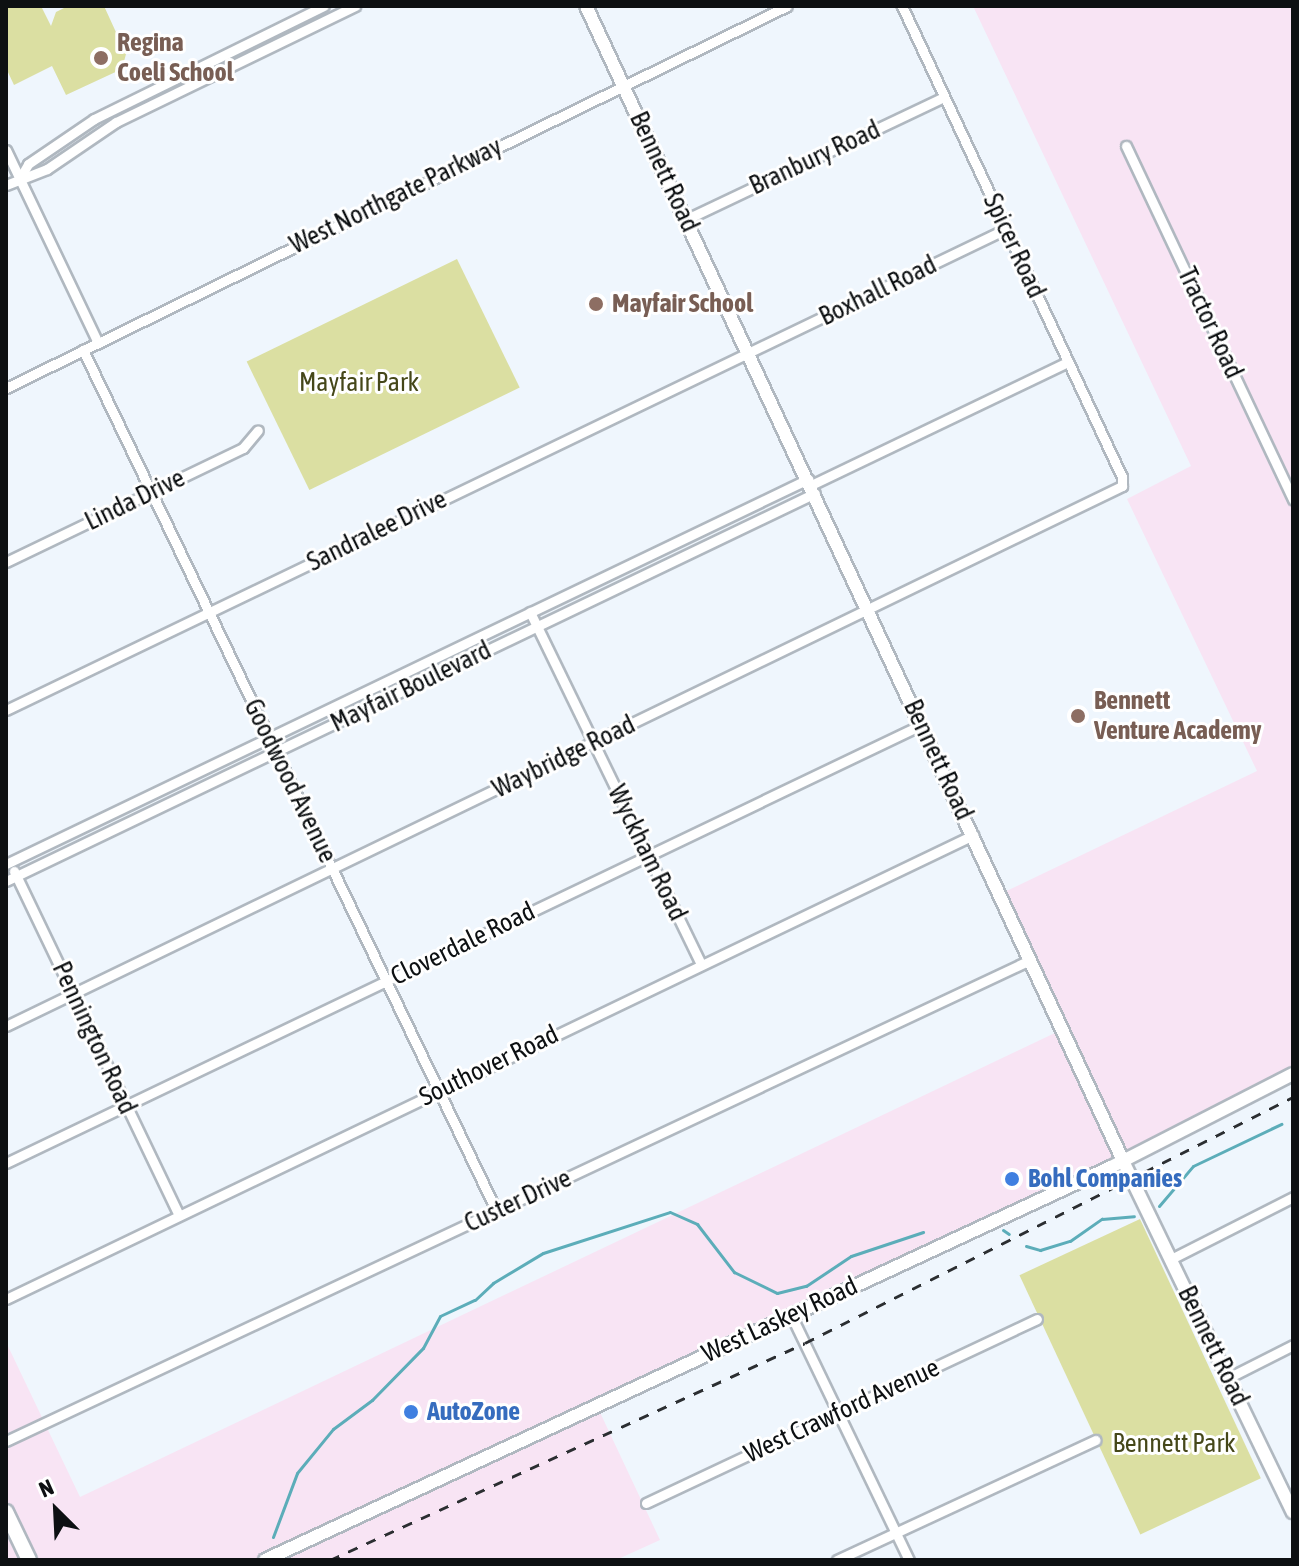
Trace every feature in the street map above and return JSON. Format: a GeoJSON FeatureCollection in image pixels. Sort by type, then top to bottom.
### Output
{"type":"FeatureCollection","features":[{"type":"Feature","properties":{"kind":"main road"},"geometry":{"type":"LineString","coordinates":[[6,1512],[29,1560]]}},
{"type":"Feature","properties":{"kind":"street"},"geometry":{"type":"LineString","coordinates":[[20,178],[28,164],[81,127],[324,6]]}},
{"type":"Feature","properties":{"kind":"street"},"geometry":{"type":"LineString","coordinates":[[6,185],[47,169],[103,129],[355,6]]}},
{"type":"Feature","properties":{"kind":"street","name":"Bennett Road"},"geometry":{"type":"LineString","coordinates":[[586,6],[812,485],[1123,1161],[1228,1378],[1290,1496],[1293,1512]]}},
{"type":"Feature","properties":{"kind":"street","name":"West Northgate Parkway"},"geometry":{"type":"LineString","coordinates":[[6,388],[787,6]]}},
{"type":"Feature","properties":{"kind":"street","name":"Spicer Road"},"geometry":{"type":"LineString","coordinates":[[902,6],[1122,477],[1122,486]]}},
{"type":"Feature","properties":{"kind":"street"},"geometry":{"type":"LineString","coordinates":[[167,83],[172,95]]}},
{"type":"Feature","properties":{"kind":"street","name":"Branbury Road"},"geometry":{"type":"LineString","coordinates":[[687,219],[944,97]]}},
{"type":"Feature","properties":{"kind":"street","name":"Tractor Road"},"geometry":{"type":"LineString","coordinates":[[1126,146],[1293,499]]}},
{"type":"Feature","properties":{"kind":"street"},"geometry":{"type":"LineString","coordinates":[[6,150],[98,343]]}},
{"type":"Feature","properties":{"kind":"street","name":"Boxhall Road"},"geometry":{"type":"LineString","coordinates":[[749,353],[1006,229]]}},
{"type":"Feature","properties":{"kind":"street","name":"Goodwood Avenue"},"geometry":{"type":"LineString","coordinates":[[83,350],[497,1212]]}},
{"type":"Feature","properties":{"kind":"street","name":"Sandralee Drive"},"geometry":{"type":"LineString","coordinates":[[6,710],[749,353]]}},
{"type":"Feature","properties":{"kind":"street","name":"Mayfair Boulevard"},"geometry":{"type":"LineString","coordinates":[[8,863],[530,612],[812,485],[1068,362]]}},
{"type":"Feature","properties":{"kind":"street","name":"Linda Drive"},"geometry":{"type":"LineString","coordinates":[[6,562],[243,448],[258,430]]}},
{"type":"Feature","properties":{"kind":"street","name":"Mayfair Boulevard"},"geometry":{"type":"LineString","coordinates":[[6,881],[537,626],[812,485]]}},
{"type":"Feature","properties":{"kind":"street","name":"Waybridge Road"},"geometry":{"type":"LineString","coordinates":[[6,1026],[1122,486]]}},
{"type":"Feature","properties":{"kind":"street","name":"Wyckham Road"},"geometry":{"type":"LineString","coordinates":[[530,612],[701,964]]}},
{"type":"Feature","properties":{"kind":"street","name":"Cloverdale Road"},"geometry":{"type":"LineString","coordinates":[[6,1163],[921,725]]}},
{"type":"Feature","properties":{"kind":"street","name":"Southover Road"},"geometry":{"type":"LineString","coordinates":[[6,1299],[973,835]]}},
{"type":"Feature","properties":{"kind":"street","name":"Pennington Road"},"geometry":{"type":"LineString","coordinates":[[8,863],[178,1214]]}},
{"type":"Feature","properties":{"kind":"street","name":"Custer Drive"},"geometry":{"type":"LineString","coordinates":[[6,1441],[1030,960]]}},
{"type":"Feature","properties":{"kind":"street","name":"West Laskey Road"},"geometry":{"type":"LineString","coordinates":[[265,1560],[1123,1161],[1293,1074]]}},
{"type":"Feature","properties":{"kind":"street"},"geometry":{"type":"LineString","coordinates":[[1171,1259],[1293,1197]]}},
{"type":"Feature","properties":{"kind":"street"},"geometry":{"type":"LineString","coordinates":[[791,1315],[909,1560]]}},
{"type":"Feature","properties":{"kind":"street","name":"West Crawford Avenue"},"geometry":{"type":"LineString","coordinates":[[646,1503],[1037,1319]]}},
{"type":"Feature","properties":{"kind":"street"},"geometry":{"type":"LineString","coordinates":[[1228,1378],[1293,1345]]}},
{"type":"Feature","properties":{"kind":"street"},"geometry":{"type":"LineString","coordinates":[[837,1560],[1095,1440]]}},
{"type":"Feature","properties":{"kind":"shaded area"},"geometry":{"type":"Polygon","coordinates":[[[973,6],[1293,6],[1293,1074],[597,1406],[660,1540],[616,1560],[6,1560],[6,1342],[80,1497],[1057,1032],[994,897],[1257,771],[1127,499],[1191,466],[973,6]]]}},
{"type":"Feature","properties":{"kind":"green space"},"geometry":{"type":"Polygon","coordinates":[[[6,6],[41,6],[51,26],[56,12],[68,6],[104,6],[126,54],[122,69],[66,95],[52,66],[14,85],[6,68],[6,6]]]}},
{"type":"Feature","properties":{"kind":"green space","name":"Mayfair Park"},"geometry":{"type":"Polygon","coordinates":[[[457,259],[520,388],[309,490],[247,362],[457,259]]]}},
{"type":"Feature","properties":{"kind":"green space","name":"Bennett Park"},"geometry":{"type":"Polygon","coordinates":[[[1140,1219],[1261,1478],[1140,1534],[1019,1275],[1140,1219]]]}},
{"type":"Feature","properties":{"kind":"waterway"},"geometry":{"type":"LineString","coordinates":[[1159,1206],[1193,1166],[1281,1124]]}},
{"type":"Feature","properties":{"kind":"waterway"},"geometry":{"type":"LineString","coordinates":[[273,1537],[297,1473],[333,1429],[372,1400],[423,1348],[440,1316],[475,1300],[493,1283],[543,1253],[670,1212],[697,1224],[734,1272],[777,1293],[806,1286],[851,1256],[923,1232]]}},
{"type":"Feature","properties":{"kind":"waterway"},"geometry":{"type":"LineString","coordinates":[[1026,1246],[1040,1250],[1070,1241],[1102,1219],[1134,1216]]}},
{"type":"Feature","properties":{"kind":"waterway"},"geometry":{"type":"LineString","coordinates":[[1003,1230],[1009,1234]]}},
{"type":"Feature","properties":{"kind":"railway"},"geometry":{"type":"LineString","coordinates":[[330,1560],[805,1343],[1293,1097]]}},
{"type":"Feature","properties":{"kind":"place","name":"Regina Coeli School"},"geometry":{"type":"Point","coordinates":[101,58]}},
{"type":"Feature","properties":{"kind":"place","name":"Mayfair School"},"geometry":{"type":"Point","coordinates":[596,304]}},
{"type":"Feature","properties":{"kind":"place","name":"Bennett Venture Academy"},"geometry":{"type":"Point","coordinates":[1078,716]}},
{"type":"Feature","properties":{"kind":"place","name":"Bohl Companies"},"geometry":{"type":"Point","coordinates":[1012,1179]}},
{"type":"Feature","properties":{"kind":"place","name":"AutoZone"},"geometry":{"type":"Point","coordinates":[411,1412]}}]}
